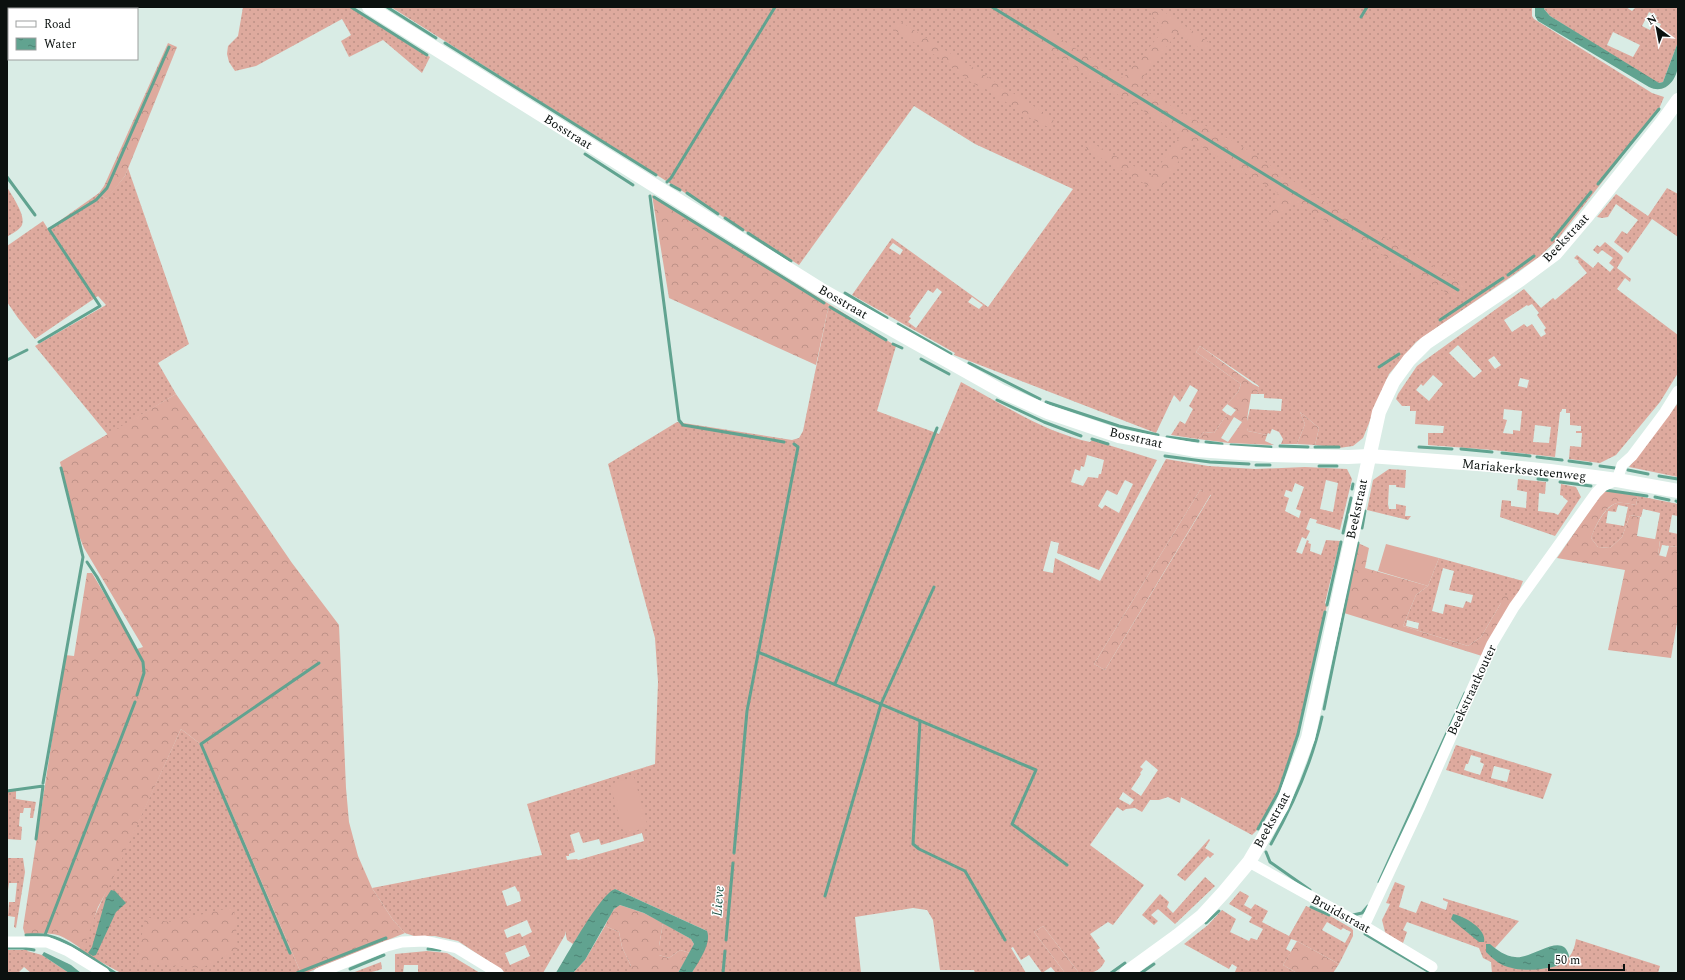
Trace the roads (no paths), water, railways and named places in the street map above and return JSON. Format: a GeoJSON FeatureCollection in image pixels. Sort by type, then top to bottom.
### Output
{"type":"FeatureCollection","features":[{"type":"Feature","properties":{"kind":"street","name":"Bosstraat"},"geometry":{"type":"LineString","coordinates":[[369,7],[820,289],[1003,392],[1048,412],[1119,436],[1196,450],[1271,455],[1369,456]]}},
{"type":"Feature","properties":{"kind":"street","name":"Beekstraat"},"geometry":{"type":"LineString","coordinates":[[1126,973],[1202,916],[1249,862],[1282,806],[1308,738],[1379,412],[1393,382],[1409,360],[1426,342],[1520,280],[1555,254],[1663,122],[1678,100]]}},
{"type":"Feature","properties":{"kind":"street"},"geometry":{"type":"LineString","coordinates":[[1617,480],[1622,465],[1637,450],[1665,412],[1678,391]]}},
{"type":"Feature","properties":{"kind":"street","name":"Mariakerksesteenweg"},"geometry":{"type":"LineString","coordinates":[[1369,456],[1528,469],[1617,480],[1678,491]]}},
{"type":"Feature","properties":{"kind":"street","name":"Beekstraatkouter"},"geometry":{"type":"LineString","coordinates":[[1364,926],[1419,809],[1492,644],[1514,607],[1596,493],[1603,486],[1617,480]]}},
{"type":"Feature","properties":{"kind":"street","name":"Bruidstraat"},"geometry":{"type":"LineString","coordinates":[[1249,862],[1364,926],[1432,967]]}},
{"type":"Feature","properties":{"kind":"street"},"geometry":{"type":"LineString","coordinates":[[319,973],[387,946],[402,942],[425,941],[441,943],[457,948],[498,973]]}},
{"type":"Feature","properties":{"kind":"street"},"geometry":{"type":"LineString","coordinates":[[7,942],[47,942],[68,951],[104,973]]}},
{"type":"Feature","properties":{"kind":"water"},"geometry":{"type":"Polygon","coordinates":[[[1535,7],[1545,7],[1544,9],[1550,16],[1659,83],[1663,82],[1678,42],[1677,71],[1673,81],[1665,88],[1655,89],[1649,87],[1538,21],[1535,16],[1535,7]]]}},
{"type":"Feature","properties":{"kind":"water"},"geometry":{"type":"Polygon","coordinates":[[[615,889],[707,931],[708,942],[692,973],[678,973],[694,944],[691,939],[644,913],[620,905],[614,909],[585,960],[573,973],[556,973],[592,914],[609,893],[615,889]]]}},
{"type":"Feature","properties":{"kind":"water"},"geometry":{"type":"Polygon","coordinates":[[[111,890],[115,891],[126,903],[116,912],[96,955],[93,956],[88,953],[92,947],[106,898],[111,890]]]}},
{"type":"Feature","properties":{"kind":"water"},"geometry":{"type":"Polygon","coordinates":[[[1453,914],[1463,917],[1474,924],[1482,932],[1484,942],[1479,942],[1451,919],[1453,914]]]}},
{"type":"Feature","properties":{"kind":"water"},"geometry":{"type":"Polygon","coordinates":[[[1486,944],[1490,944],[1505,954],[1515,957],[1522,957],[1554,946],[1560,946],[1566,949],[1569,956],[1566,961],[1552,967],[1534,970],[1518,969],[1504,966],[1494,960],[1486,952],[1486,944]]]}},
{"type":"Feature","properties":{"kind":"water"},"geometry":{"type":"Polygon","coordinates":[[[44,952],[71,965],[81,973],[69,973],[42,955],[44,952]]]}},
{"type":"Feature","properties":{"kind":"waterway"},"geometry":{"type":"LineString","coordinates":[[351,7],[427,55]]}},
{"type":"Feature","properties":{"kind":"waterway"},"geometry":{"type":"LineString","coordinates":[[387,7],[436,38]]}},
{"type":"Feature","properties":{"kind":"waterway"},"geometry":{"type":"LineString","coordinates":[[667,182],[671,178],[775,7]]}},
{"type":"Feature","properties":{"kind":"waterway"},"geometry":{"type":"LineString","coordinates":[[992,7],[1293,192],[1458,290]]}},
{"type":"Feature","properties":{"kind":"waterway"},"geometry":{"type":"LineString","coordinates":[[1361,17],[1367,7]]}},
{"type":"Feature","properties":{"kind":"waterway"},"geometry":{"type":"LineString","coordinates":[[445,43],[656,175]]}},
{"type":"Feature","properties":{"kind":"waterway"},"geometry":{"type":"LineString","coordinates":[[39,342],[100,306],[49,229],[96,200],[107,188],[169,47]]}},
{"type":"Feature","properties":{"kind":"waterway"},"geometry":{"type":"LineString","coordinates":[[1598,184],[1659,109]]}},
{"type":"Feature","properties":{"kind":"waterway"},"geometry":{"type":"LineString","coordinates":[[585,154],[633,185]]}},
{"type":"Feature","properties":{"kind":"waterway"},"geometry":{"type":"LineString","coordinates":[[7,177],[35,215]]}},
{"type":"Feature","properties":{"kind":"waterway"},"geometry":{"type":"LineString","coordinates":[[671,185],[680,190]]}},
{"type":"Feature","properties":{"kind":"waterway"},"geometry":{"type":"LineString","coordinates":[[1552,240],[1591,192]]}},
{"type":"Feature","properties":{"kind":"waterway"},"geometry":{"type":"LineString","coordinates":[[687,193],[718,214]]}},
{"type":"Feature","properties":{"kind":"waterway"},"geometry":{"type":"LineString","coordinates":[[650,196],[679,420],[683,425],[784,442]]}},
{"type":"Feature","properties":{"kind":"waterway"},"geometry":{"type":"LineString","coordinates":[[654,197],[824,303]]}},
{"type":"Feature","properties":{"kind":"waterway"},"geometry":{"type":"LineString","coordinates":[[725,218],[743,230]]}},
{"type":"Feature","properties":{"kind":"waterway"},"geometry":{"type":"LineString","coordinates":[[748,233],[791,261]]}},
{"type":"Feature","properties":{"kind":"waterway"},"geometry":{"type":"LineString","coordinates":[[1508,275],[1534,256]]}},
{"type":"Feature","properties":{"kind":"waterway"},"geometry":{"type":"LineString","coordinates":[[1440,320],[1503,278]]}},
{"type":"Feature","properties":{"kind":"waterway"},"geometry":{"type":"LineString","coordinates":[[845,293],[887,318]]}},
{"type":"Feature","properties":{"kind":"waterway"},"geometry":{"type":"LineString","coordinates":[[830,307],[886,340]]}},
{"type":"Feature","properties":{"kind":"waterway"},"geometry":{"type":"LineString","coordinates":[[898,324],[951,354]]}},
{"type":"Feature","properties":{"kind":"waterway"},"geometry":{"type":"LineString","coordinates":[[893,344],[902,348]]}},
{"type":"Feature","properties":{"kind":"waterway"},"geometry":{"type":"LineString","coordinates":[[7,360],[27,350]]}},
{"type":"Feature","properties":{"kind":"waterway"},"geometry":{"type":"LineString","coordinates":[[1379,367],[1399,354]]}},
{"type":"Feature","properties":{"kind":"waterway"},"geometry":{"type":"LineString","coordinates":[[921,359],[949,374]]}},
{"type":"Feature","properties":{"kind":"waterway"},"geometry":{"type":"LineString","coordinates":[[969,363],[1040,399]]}},
{"type":"Feature","properties":{"kind":"waterway"},"geometry":{"type":"LineString","coordinates":[[997,400],[1044,422],[1081,436]]}},
{"type":"Feature","properties":{"kind":"waterway"},"geometry":{"type":"LineString","coordinates":[[1046,402],[1119,426],[1158,435]]}},
{"type":"Feature","properties":{"kind":"waterway"},"geometry":{"type":"LineString","coordinates":[[835,684],[937,428]]}},
{"type":"Feature","properties":{"kind":"waterway"},"geometry":{"type":"LineString","coordinates":[[1167,437],[1198,441]]}},
{"type":"Feature","properties":{"kind":"waterway"},"geometry":{"type":"LineString","coordinates":[[1092,439],[1108,444]]}},
{"type":"Feature","properties":{"kind":"waterway"},"geometry":{"type":"LineString","coordinates":[[1206,442],[1222,444]]}},
{"type":"Feature","properties":{"kind":"waterway"},"geometry":{"type":"LineString","coordinates":[[734,853],[747,711],[798,447],[794,444]]}},
{"type":"Feature","properties":{"kind":"waterway"},"geometry":{"type":"LineString","coordinates":[[1231,445],[1271,447]]}},
{"type":"Feature","properties":{"kind":"waterway"},"geometry":{"type":"LineString","coordinates":[[1280,446],[1308,447]]}},
{"type":"Feature","properties":{"kind":"waterway"},"geometry":{"type":"LineString","coordinates":[[1315,447],[1339,447]]}},
{"type":"Feature","properties":{"kind":"waterway"},"geometry":{"type":"LineString","coordinates":[[1419,447],[1452,449]]}},
{"type":"Feature","properties":{"kind":"waterway"},"geometry":{"type":"LineString","coordinates":[[1461,449],[1492,452]]}},
{"type":"Feature","properties":{"kind":"waterway"},"geometry":{"type":"LineString","coordinates":[[1502,453],[1530,456]]}},
{"type":"Feature","properties":{"kind":"waterway"},"geometry":{"type":"LineString","coordinates":[[1165,456],[1210,462],[1249,464]]}},
{"type":"Feature","properties":{"kind":"waterway"},"geometry":{"type":"LineString","coordinates":[[1537,457],[1562,460]]}},
{"type":"Feature","properties":{"kind":"waterway"},"geometry":{"type":"LineString","coordinates":[[1569,461],[1591,464]]}},
{"type":"Feature","properties":{"kind":"waterway"},"geometry":{"type":"LineString","coordinates":[[1256,465],[1270,465]]}},
{"type":"Feature","properties":{"kind":"waterway"},"geometry":{"type":"LineString","coordinates":[[1319,466],[1337,466]]}},
{"type":"Feature","properties":{"kind":"waterway"},"geometry":{"type":"LineString","coordinates":[[1600,466],[1615,468]]}},
{"type":"Feature","properties":{"kind":"waterway"},"geometry":{"type":"LineString","coordinates":[[43,783],[83,557],[61,468]]}},
{"type":"Feature","properties":{"kind":"waterway"},"geometry":{"type":"LineString","coordinates":[[1628,470],[1648,474]]}},
{"type":"Feature","properties":{"kind":"waterway"},"geometry":{"type":"LineString","coordinates":[[1659,476],[1678,479]]}},
{"type":"Feature","properties":{"kind":"waterway"},"geometry":{"type":"LineString","coordinates":[[1538,479],[1547,480]]}},
{"type":"Feature","properties":{"kind":"waterway"},"geometry":{"type":"LineString","coordinates":[[1560,482],[1591,486]]}},
{"type":"Feature","properties":{"kind":"waterway"},"geometry":{"type":"LineString","coordinates":[[1352,489],[1353,484]]}},
{"type":"Feature","properties":{"kind":"waterway"},"geometry":{"type":"LineString","coordinates":[[1605,490],[1647,496]]}},
{"type":"Feature","properties":{"kind":"waterway"},"geometry":{"type":"LineString","coordinates":[[1655,497],[1669,500]]}},
{"type":"Feature","properties":{"kind":"waterway"},"geometry":{"type":"LineString","coordinates":[[1343,533],[1351,498]]}},
{"type":"Feature","properties":{"kind":"waterway"},"geometry":{"type":"LineString","coordinates":[[1362,528],[1365,511]]}},
{"type":"Feature","properties":{"kind":"waterway"},"geometry":{"type":"LineString","coordinates":[[1327,605],[1341,542]]}},
{"type":"Feature","properties":{"kind":"waterway"},"geometry":{"type":"LineString","coordinates":[[1324,709],[1358,543]]}},
{"type":"Feature","properties":{"kind":"waterway"},"geometry":{"type":"LineString","coordinates":[[87,562],[97,577],[143,662],[144,673],[137,695]]}},
{"type":"Feature","properties":{"kind":"waterway"},"geometry":{"type":"LineString","coordinates":[[825,896],[881,704],[934,587]]}},
{"type":"Feature","properties":{"kind":"waterway"},"geometry":{"type":"LineString","coordinates":[[1258,829],[1279,791],[1298,734],[1325,612]]}},
{"type":"Feature","properties":{"kind":"waterway"},"geometry":{"type":"LineString","coordinates":[[758,652],[1036,770],[1012,824],[1067,865]]}},
{"type":"Feature","properties":{"kind":"waterway"},"geometry":{"type":"LineString","coordinates":[[290,953],[201,744],[319,663]]}},
{"type":"Feature","properties":{"kind":"waterway"},"geometry":{"type":"LineString","coordinates":[[1379,882],[1465,693]]}},
{"type":"Feature","properties":{"kind":"waterway"},"geometry":{"type":"LineString","coordinates":[[45,935],[135,702]]}},
{"type":"Feature","properties":{"kind":"waterway"},"geometry":{"type":"LineString","coordinates":[[1271,844],[1308,767],[1322,717]]}},
{"type":"Feature","properties":{"kind":"waterway"},"geometry":{"type":"LineString","coordinates":[[920,721],[913,844],[919,849],[965,871],[1005,940]]}},
{"type":"Feature","properties":{"kind":"waterway"},"geometry":{"type":"LineString","coordinates":[[7,791],[43,786],[36,839]]}},
{"type":"Feature","properties":{"kind":"waterway"},"geometry":{"type":"LineString","coordinates":[[1266,852],[1270,862],[1310,890]]}},
{"type":"Feature","properties":{"kind":"waterway","name":"Lieve"},"geometry":{"type":"LineString","coordinates":[[726,940],[733,863]]}},
{"type":"Feature","properties":{"kind":"waterway"},"geometry":{"type":"LineString","coordinates":[[1353,915],[1362,913],[1368,906]]}},
{"type":"Feature","properties":{"kind":"waterway"},"geometry":{"type":"LineString","coordinates":[[1311,907],[1329,915]]}},
{"type":"Feature","properties":{"kind":"waterway"},"geometry":{"type":"LineString","coordinates":[[1206,923],[1219,911]]}},
{"type":"Feature","properties":{"kind":"waterway"},"geometry":{"type":"LineString","coordinates":[[1365,934],[1431,973]]}},
{"type":"Feature","properties":{"kind":"waterway"},"geometry":{"type":"LineString","coordinates":[[26,935],[44,935],[57,938],[83,952],[115,973]]}},
{"type":"Feature","properties":{"kind":"waterway"},"geometry":{"type":"LineString","coordinates":[[297,973],[386,938]]}},
{"type":"Feature","properties":{"kind":"waterway"},"geometry":{"type":"LineString","coordinates":[[7,948],[34,950]]}},
{"type":"Feature","properties":{"kind":"waterway"},"geometry":{"type":"LineString","coordinates":[[428,949],[440,950]]}},
{"type":"Feature","properties":{"kind":"waterway"},"geometry":{"type":"LineString","coordinates":[[723,973],[725,951]]}},
{"type":"Feature","properties":{"kind":"waterway"},"geometry":{"type":"LineString","coordinates":[[350,969],[384,955]]}},
{"type":"Feature","properties":{"kind":"waterway"},"geometry":{"type":"LineString","coordinates":[[1111,973],[1125,963]]}},
{"type":"Feature","properties":{"kind":"waterway"},"geometry":{"type":"LineString","coordinates":[[1141,973],[1154,964]]}}]}
